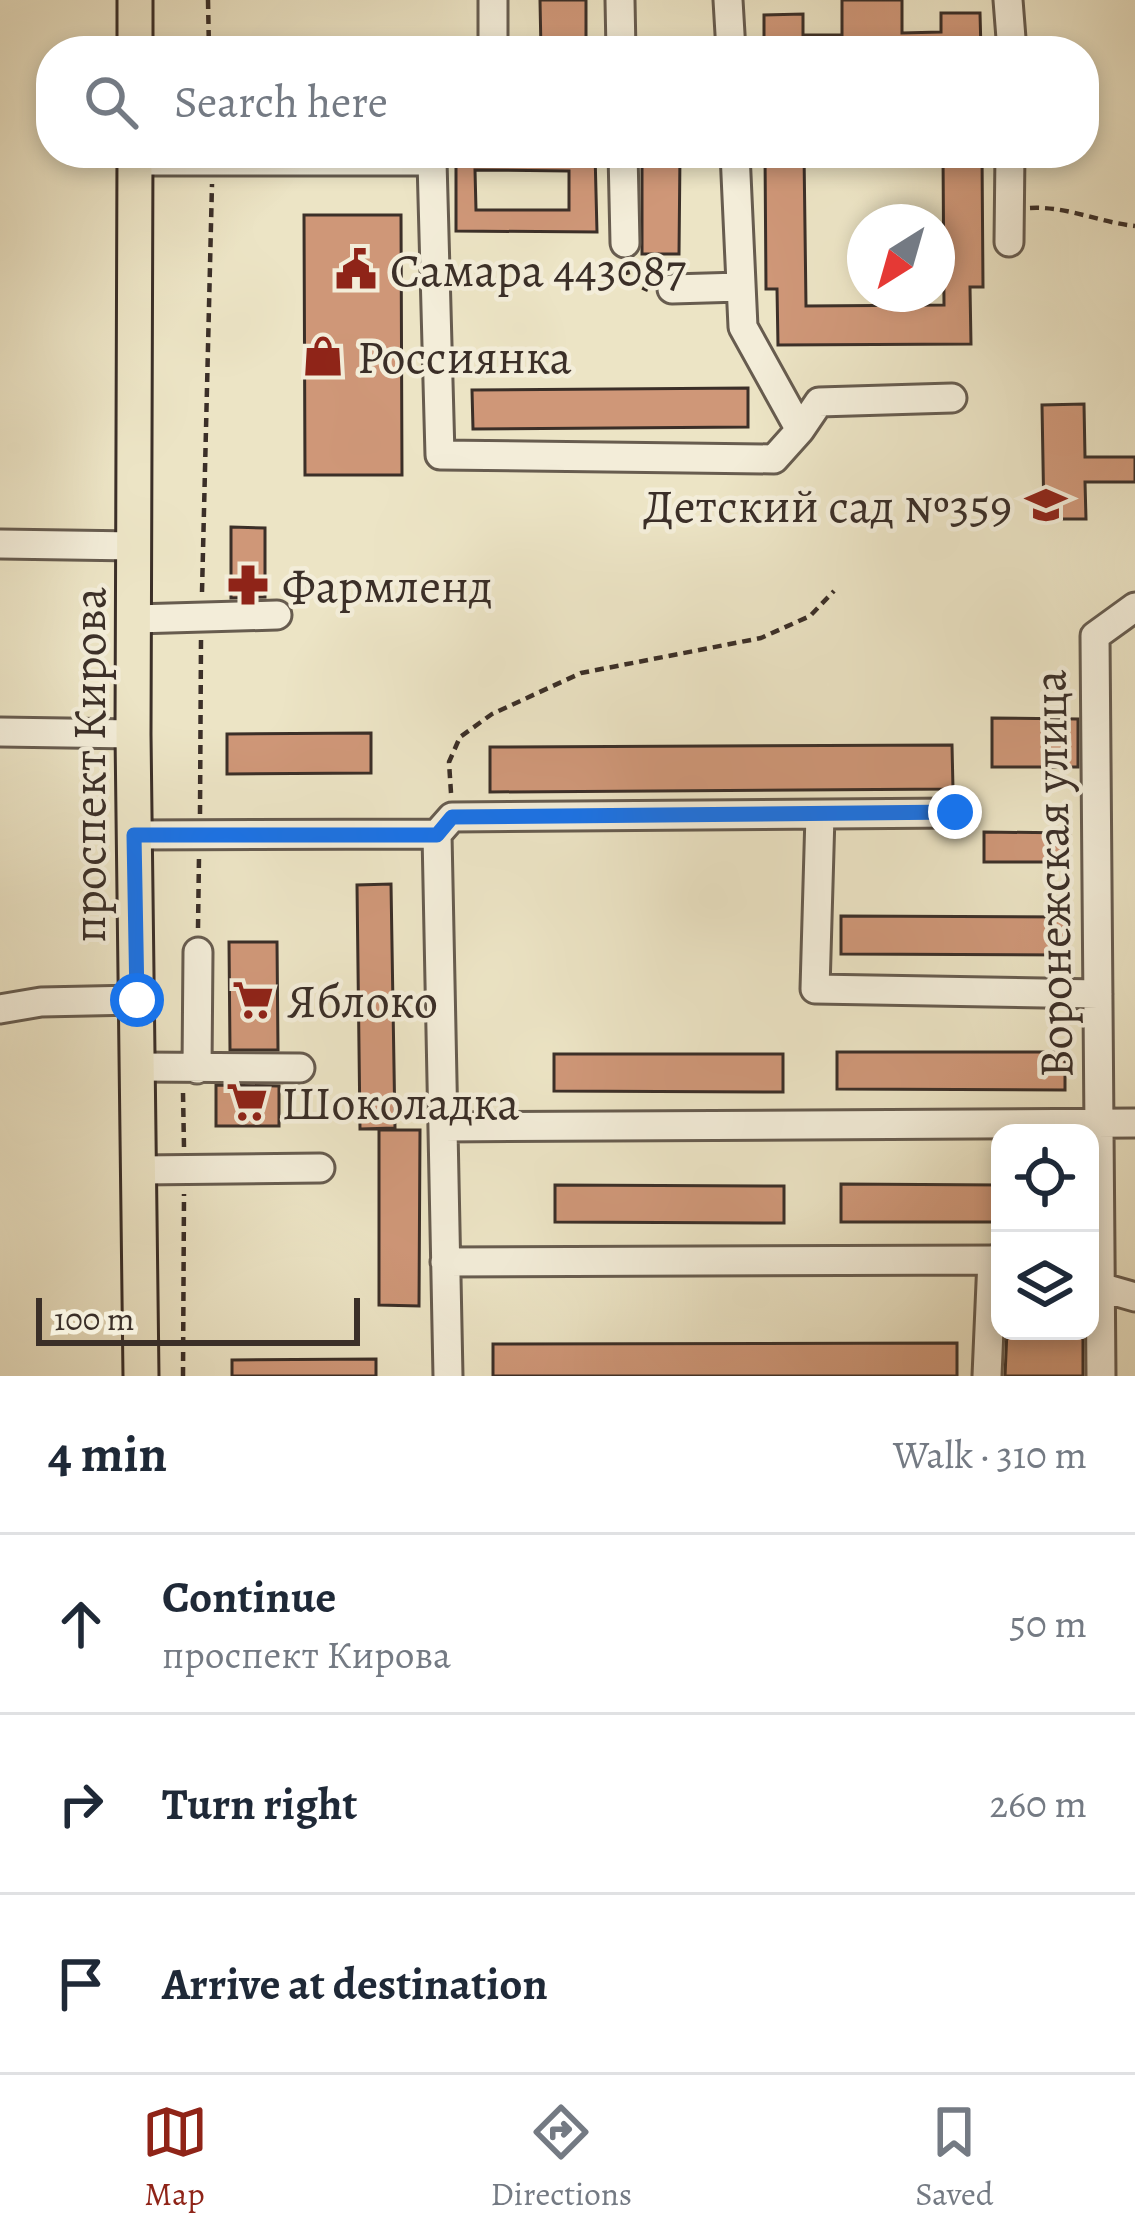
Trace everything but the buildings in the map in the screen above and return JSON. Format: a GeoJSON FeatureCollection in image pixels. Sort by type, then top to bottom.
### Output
{"type":"FeatureCollection","features":[{"type":"Feature","properties":{"kind":"main road"},"geometry":{"type":"LineString","coordinates":[[135,0],[135,36]]}},
{"type":"Feature","properties":{"kind":"main road","name":"проспект Кирова"},"geometry":{"type":"LineString","coordinates":[[135,168],[133,734],[141,1376]]}},
{"type":"Feature","properties":{"kind":"street"},"geometry":{"type":"LineString","coordinates":[[493,0],[494,36]]}},
{"type":"Feature","properties":{"kind":"street"},"geometry":{"type":"LineString","coordinates":[[620,0],[621,36]]}},
{"type":"Feature","properties":{"kind":"street"},"geometry":{"type":"LineString","coordinates":[[728,0],[729,36]]}},
{"type":"Feature","properties":{"kind":"street"},"geometry":{"type":"LineString","coordinates":[[1008,0],[1011,36]]}},
{"type":"Feature","properties":{"kind":"street"},"geometry":{"type":"LineString","coordinates":[[435,168],[440,455],[774,459],[819,402],[952,398]]}},
{"type":"Feature","properties":{"kind":"street"},"geometry":{"type":"LineString","coordinates":[[623,168],[625,243]]}},
{"type":"Feature","properties":{"kind":"street"},"geometry":{"type":"LineString","coordinates":[[736,168],[743,327],[800,430]]}},
{"type":"Feature","properties":{"kind":"street"},"geometry":{"type":"LineString","coordinates":[[1010,168],[1010,242]]}},
{"type":"Feature","properties":{"kind":"street"},"geometry":{"type":"LineString","coordinates":[[672,289],[741,287]]}},
{"type":"Feature","properties":{"kind":"street"},"geometry":{"type":"LineString","coordinates":[[0,544],[135,546]]}},
{"type":"Feature","properties":{"kind":"street","name":"Воронежская улица"},"geometry":{"type":"LineString","coordinates":[[1096,1232],[1100,1125],[1095,636],[1135,607]]}},
{"type":"Feature","properties":{"kind":"street"},"geometry":{"type":"LineString","coordinates":[[135,619],[277,615]]}},
{"type":"Feature","properties":{"kind":"street"},"geometry":{"type":"LineString","coordinates":[[0,732],[133,734]]}},
{"type":"Feature","properties":{"kind":"street"},"geometry":{"type":"LineString","coordinates":[[134,835],[955,812]]}},
{"type":"Feature","properties":{"kind":"street"},"geometry":{"type":"LineString","coordinates":[[820,815],[815,989],[1098,994]]}},
{"type":"Feature","properties":{"kind":"street"},"geometry":{"type":"LineString","coordinates":[[444,826],[448,1376]]}},
{"type":"Feature","properties":{"kind":"street"},"geometry":{"type":"LineString","coordinates":[[189,1069],[198,952]]}},
{"type":"Feature","properties":{"kind":"street"},"geometry":{"type":"LineString","coordinates":[[6,1009],[41,1002],[137,1008]]}},
{"type":"Feature","properties":{"kind":"street"},"geometry":{"type":"LineString","coordinates":[[138,1067],[300,1068]]}},
{"type":"Feature","properties":{"kind":"street"},"geometry":{"type":"LineString","coordinates":[[443,1127],[1135,1123]]}},
{"type":"Feature","properties":{"kind":"street"},"geometry":{"type":"LineString","coordinates":[[141,1170],[320,1168]]}},
{"type":"Feature","properties":{"kind":"street"},"geometry":{"type":"LineString","coordinates":[[445,1262],[991,1260]]}},
{"type":"Feature","properties":{"kind":"street","name":"Воронежская улица"},"geometry":{"type":"LineString","coordinates":[[1099,1281],[1101,1376]]}},
{"type":"Feature","properties":{"kind":"street"},"geometry":{"type":"LineString","coordinates":[[1100,1287],[1135,1297]]}},
{"type":"Feature","properties":{"kind":"street"},"geometry":{"type":"LineString","coordinates":[[986,1376],[991,1318]]}},
{"type":"Feature","properties":{"kind":"path"},"geometry":{"type":"LineString","coordinates":[[208,0],[209,36]]}},
{"type":"Feature","properties":{"kind":"path"},"geometry":{"type":"LineString","coordinates":[[198,952],[212,168]]}},
{"type":"Feature","properties":{"kind":"path"},"geometry":{"type":"LineString","coordinates":[[1010,209],[1059,206],[1096,222],[1135,226]]}},
{"type":"Feature","properties":{"kind":"path"},"geometry":{"type":"LineString","coordinates":[[625,243],[630,282],[641,290],[672,289]]}},
{"type":"Feature","properties":{"kind":"path"},"geometry":{"type":"LineString","coordinates":[[444,826],[449,762],[460,737],[492,714],[581,674],[761,638],[810,616],[834,591]]}},
{"type":"Feature","properties":{"kind":"path"},"geometry":{"type":"LineString","coordinates":[[183,1376],[189,1069]]}},
{"type":"Feature","properties":{"kind":"place","name":"Самара 443087"},"geometry":{"type":"Point","coordinates":[356,269]}},
{"type":"Feature","properties":{"kind":"place","name":"Россиянка"},"geometry":{"type":"Point","coordinates":[323,356]}},
{"type":"Feature","properties":{"kind":"place","name":"Детский сад №359"},"geometry":{"type":"Point","coordinates":[1046,505]}},
{"type":"Feature","properties":{"kind":"place","name":"Фармленд"},"geometry":{"type":"Point","coordinates":[248,585]}},
{"type":"Feature","properties":{"kind":"place","name":"Яблоко"},"geometry":{"type":"Point","coordinates":[253,1000]}},
{"type":"Feature","properties":{"kind":"place","name":"Шоколадка"},"geometry":{"type":"Point","coordinates":[247,1102]}},
{"type":"Feature","properties":{"kind":"route"},"geometry":{"type":"LineString","coordinates":[[137,1000],[134,835],[437,835],[452,817],[955,812]]}}]}
